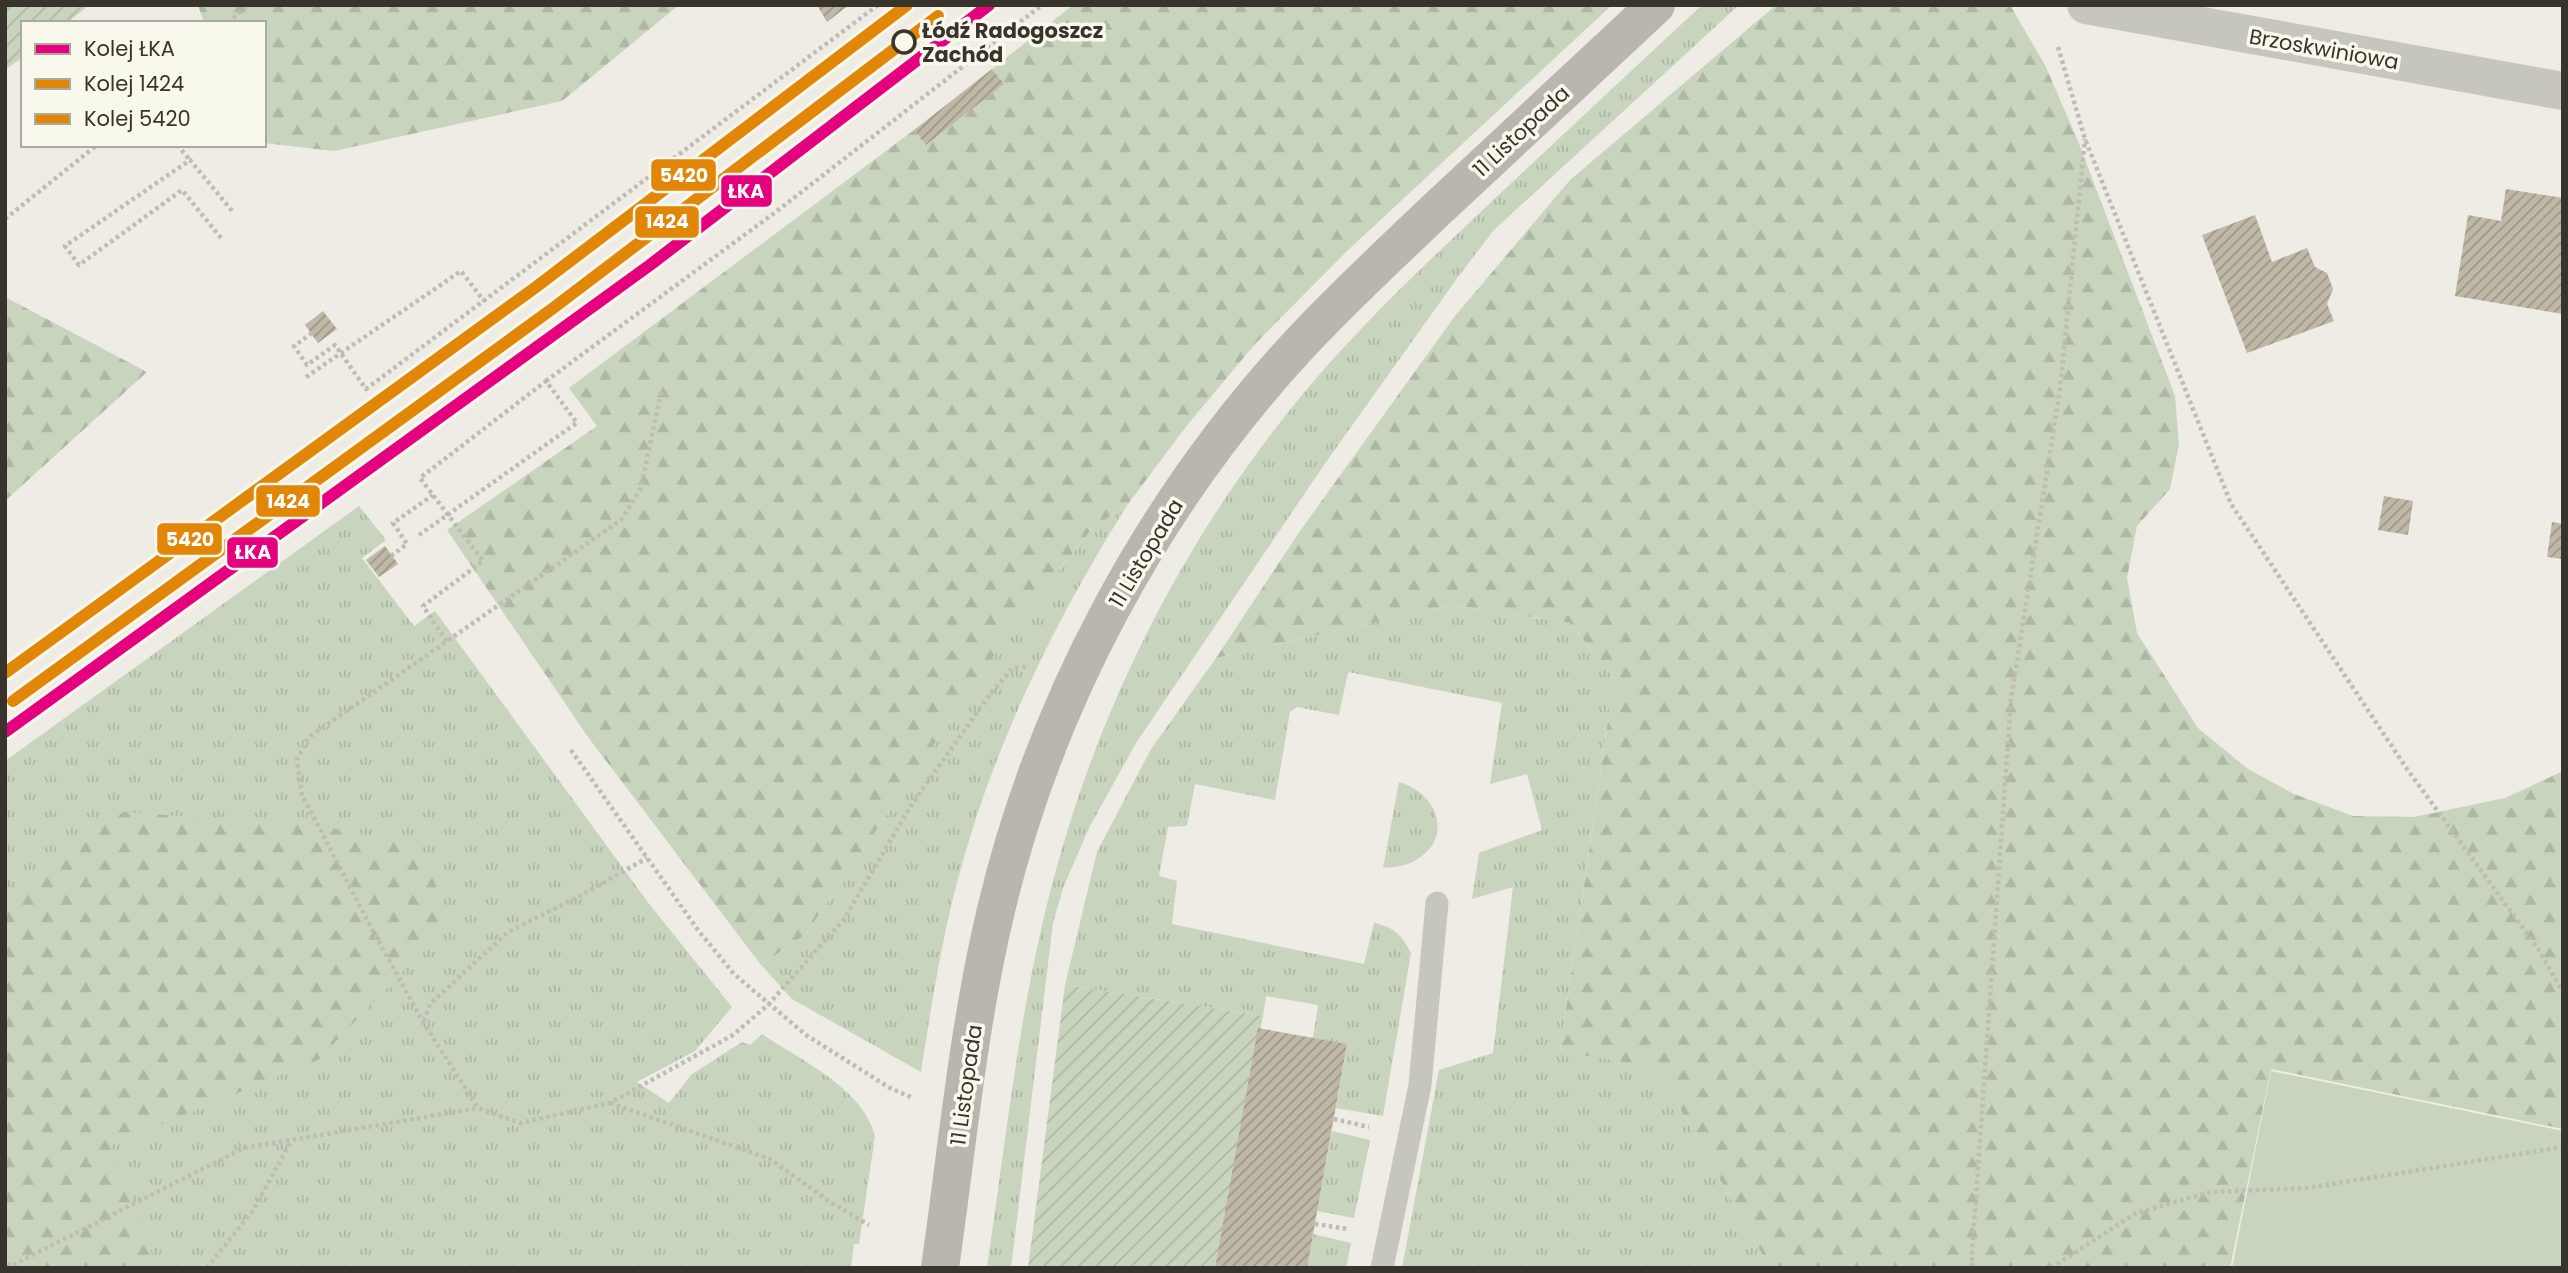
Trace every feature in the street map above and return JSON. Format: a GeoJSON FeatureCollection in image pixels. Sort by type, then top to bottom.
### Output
{"type":"FeatureCollection","features":[{"type":"Feature","properties":{"kind":"street","name":"11 Listopada"},"geometry":{"type":"LineString","coordinates":[[940,1268],[980,985],[996,907],[1042,761],[1116,600],[1175,504],[1230,426],[1295,349],[1357,285],[1656,5]]}},
{"type":"Feature","properties":{"kind":"street","name":"Brzoskwiniowa"},"geometry":{"type":"LineString","coordinates":[[2086,5],[2563,91]]}},
{"type":"Feature","properties":{"kind":"lane"},"geometry":{"type":"LineString","coordinates":[[1382,1268],[1420,1085],[1437,903]]}},
{"type":"Feature","properties":{"kind":"path"},"geometry":{"type":"LineString","coordinates":[[230,21],[248,5]]}},
{"type":"Feature","properties":{"kind":"path"},"geometry":{"type":"LineString","coordinates":[[312,334],[294,345],[307,365],[335,345],[366,389],[878,5]]}},
{"type":"Feature","properties":{"kind":"path"},"geometry":{"type":"LineString","coordinates":[[447,642],[423,606],[483,561],[420,478],[546,381],[777,211],[1042,5]]}},
{"type":"Feature","properties":{"kind":"path"},"geometry":{"type":"LineString","coordinates":[[2058,46],[2085,139],[2231,504],[2407,769],[2539,950],[2563,993]]}},
{"type":"Feature","properties":{"kind":"path"},"geometry":{"type":"LineString","coordinates":[[1971,1268],[2011,699],[2060,389],[2085,139]]}},
{"type":"Feature","properties":{"kind":"path"},"geometry":{"type":"LineString","coordinates":[[5,219],[95,147]]}},
{"type":"Feature","properties":{"kind":"path"},"geometry":{"type":"LineString","coordinates":[[179,147],[233,212]]}},
{"type":"Feature","properties":{"kind":"path"},"geometry":{"type":"LineString","coordinates":[[190,160],[65,247],[79,265],[182,190],[221,238]]}},
{"type":"Feature","properties":{"kind":"path"},"geometry":{"type":"LineString","coordinates":[[306,377],[461,271],[484,301]]}},
{"type":"Feature","properties":{"kind":"path"},"geometry":{"type":"LineString","coordinates":[[419,535],[577,422],[546,381]]}},
{"type":"Feature","properties":{"kind":"path"},"geometry":{"type":"LineString","coordinates":[[478,1108],[424,1022],[302,794],[297,760],[308,738],[621,520],[641,488],[661,392]]}},
{"type":"Feature","properties":{"kind":"path"},"geometry":{"type":"LineString","coordinates":[[391,556],[407,544],[394,523],[433,495]]}},
{"type":"Feature","properties":{"kind":"path"},"geometry":{"type":"LineString","coordinates":[[7,1268],[244,1148],[478,1108],[520,1123],[610,1103],[733,1035],[768,1005],[844,919],[912,804],[991,693],[1013,668],[1038,665],[1077,680]]}},
{"type":"Feature","properties":{"kind":"path"},"geometry":{"type":"LineString","coordinates":[[572,750],[717,956],[768,1005],[837,1056],[890,1088],[963,1111]]}},
{"type":"Feature","properties":{"kind":"path"},"geometry":{"type":"LineString","coordinates":[[424,1022],[430,1004],[508,932],[578,898],[647,858]]}},
{"type":"Feature","properties":{"kind":"path"},"geometry":{"type":"LineString","coordinates":[[610,1103],[771,1159],[830,1202],[869,1225]]}},
{"type":"Feature","properties":{"kind":"path"},"geometry":{"type":"LineString","coordinates":[[207,1268],[254,1209],[291,1141]]}},
{"type":"Feature","properties":{"kind":"path"},"geometry":{"type":"LineString","coordinates":[[2051,1268],[2136,1213],[2211,1192],[2307,1188],[2563,1147]]}},
{"type":"Feature","properties":{"kind":"path"},"geometry":{"type":"LineString","coordinates":[[1314,1224],[1359,1231]]}},
{"type":"Feature","properties":{"kind":"green space"},"geometry":{"type":"Polygon","coordinates":[[[5,5],[89,5],[69,21],[21,21],[21,58],[5,70],[5,5]]]}},
{"type":"Feature","properties":{"kind":"green space"},"geometry":{"type":"Polygon","coordinates":[[[198,5],[679,5],[562,101],[334,151],[266,143],[266,21],[203,21],[198,5]]]}},
{"type":"Feature","properties":{"kind":"green space"},"geometry":{"type":"Polygon","coordinates":[[[1073,5],[1612,5],[1346,252],[1256,343],[1188,424],[1128,504],[1092,529],[1016,623],[806,934],[761,965],[588,737],[447,530],[597,426],[569,388],[914,130],[926,144],[1004,84],[992,69],[1073,5]]]}},
{"type":"Feature","properties":{"kind":"green space"},"geometry":{"type":"Polygon","coordinates":[[[1702,5],[1739,5],[1494,230],[1326,462],[1136,743],[1090,826],[1063,888],[1053,923],[1011,1268],[987,1268],[1025,1011],[1059,859],[1100,737],[1125,678],[1184,565],[1217,510],[1254,457],[1338,353],[1436,254],[1702,5]]]}},
{"type":"Feature","properties":{"kind":"green space"},"geometry":{"type":"Polygon","coordinates":[[[1776,5],[2010,5],[2045,65],[2078,141],[2175,396],[2179,444],[2170,489],[2137,526],[2127,578],[2137,633],[2198,728],[2248,769],[2294,794],[2353,816],[2414,817],[2505,798],[2563,771],[2563,1129],[2271,1069],[2230,1268],[1770,1268],[1657,1068],[1560,1051],[1614,678],[1570,623],[1453,605],[1216,658],[1300,531],[1455,316],[1570,180],[1776,5]]]}},
{"type":"Feature","properties":{"kind":"green space"},"geometry":{"type":"Polygon","coordinates":[[[5,297],[147,372],[5,501],[5,297]]]}},
{"type":"Feature","properties":{"kind":"green space"},"geometry":{"type":"Polygon","coordinates":[[[1128,504],[1051,639],[1008,732],[989,781],[972,829],[952,903],[921,1072],[792,999],[761,965],[806,934],[1016,623],[1092,529],[1128,504]]]}},
{"type":"Feature","properties":{"kind":"green space"},"geometry":{"type":"Polygon","coordinates":[[[359,506],[386,540],[362,558],[414,626],[435,611],[650,905],[732,1007],[695,1051],[637,1082],[669,1103],[692,1074],[742,1042],[750,1045],[762,1034],[828,1077],[858,1103],[875,1136],[859,1244],[854,1244],[851,1268],[5,1268],[5,761],[359,506]]]}},
{"type":"Feature","properties":{"kind":"green space"},"geometry":{"type":"Polygon","coordinates":[[[1453,605],[1570,623],[1614,678],[1560,1050],[1657,1068],[1770,1268],[1402,1268],[1439,1070],[1493,1053],[1513,887],[1472,899],[1479,853],[1542,830],[1527,774],[1490,784],[1502,703],[1348,672],[1339,715],[1297,707],[1290,712],[1275,800],[1195,784],[1187,826],[1168,827],[1159,876],[1177,881],[1172,924],[1364,964],[1374,923],[1397,933],[1404,941],[1411,953],[1383,1116],[1336,1108],[1347,1045],[1313,1038],[1318,1005],[1266,996],[1263,1016],[1065,985],[1097,852],[1151,749],[1216,658],[1453,605]]]}},
{"type":"Feature","properties":{"kind":"green space"},"geometry":{"type":"Polygon","coordinates":[[[1399,782],[1423,796],[1432,806],[1438,829],[1428,851],[1416,860],[1383,868],[1399,782]]]}},
{"type":"Feature","properties":{"kind":"green space"},"geometry":{"type":"Polygon","coordinates":[[[123,812],[323,826],[419,846],[451,921],[318,1060],[111,1145],[157,1268],[5,1268],[5,893],[123,812]]]}},
{"type":"Feature","properties":{"kind":"green space"},"geometry":{"type":"Polygon","coordinates":[[[1065,985],[1263,1016],[1215,1268],[1028,1268],[1065,985]]]}},
{"type":"Feature","properties":{"kind":"green space"},"geometry":{"type":"Polygon","coordinates":[[[2271,1071],[2563,1131],[2563,1268],[2232,1268],[2271,1071]]]}},
{"type":"Feature","properties":{"kind":"green space"},"geometry":{"type":"Polygon","coordinates":[[[1332,1131],[1370,1140],[1354,1218],[1317,1211],[1332,1131]]]}},
{"type":"Feature","properties":{"kind":"green space"},"geometry":{"type":"Polygon","coordinates":[[[1313,1234],[1351,1243],[1346,1268],[1307,1268],[1313,1234]]]}},
{"type":"Feature","properties":{"kind":"building"},"geometry":{"type":"Polygon","coordinates":[[[817,5],[849,5],[827,22],[817,5]]]}},
{"type":"Feature","properties":{"kind":"building"},"geometry":{"type":"Polygon","coordinates":[[[992,69],[1004,84],[926,145],[914,130],[992,69]]]}},
{"type":"Feature","properties":{"kind":"building"},"geometry":{"type":"Polygon","coordinates":[[[2506,189],[2563,198],[2563,314],[2455,296],[2468,215],[2501,221],[2506,189]]]}},
{"type":"Feature","properties":{"kind":"building"},"geometry":{"type":"Polygon","coordinates":[[[2255,215],[2272,262],[2307,248],[2315,267],[2327,273],[2333,289],[2327,304],[2334,321],[2247,353],[2202,235],[2255,215]]]}},
{"type":"Feature","properties":{"kind":"building"},"geometry":{"type":"Polygon","coordinates":[[[323,311],[337,329],[318,343],[305,325],[323,311]]]}},
{"type":"Feature","properties":{"kind":"building"},"geometry":{"type":"Polygon","coordinates":[[[2384,496],[2413,501],[2408,535],[2378,530],[2384,496]]]}},
{"type":"Feature","properties":{"kind":"building"},"geometry":{"type":"Polygon","coordinates":[[[2552,522],[2563,524],[2563,559],[2547,557],[2552,522]]]}},
{"type":"Feature","properties":{"kind":"building"},"geometry":{"type":"Polygon","coordinates":[[[385,546],[398,564],[379,577],[366,560],[385,546]]]}},
{"type":"Feature","properties":{"kind":"building"},"geometry":{"type":"Polygon","coordinates":[[[1258,1028],[1347,1044],[1307,1268],[1215,1268],[1258,1028]]]}},
{"type":"Feature","properties":{"kind":"rail line","name":"5420"},"geometry":{"type":"LineString","coordinates":[[5,673],[536,287],[907,5]]}},
{"type":"Feature","properties":{"kind":"rail line","name":"ŁKA"},"geometry":{"type":"LineString","coordinates":[[5,732],[650,265],[989,5]]}},
{"type":"Feature","properties":{"kind":"rail line","name":"1424"},"geometry":{"type":"LineString","coordinates":[[13,701],[552,309],[938,16]]}},
{"type":"Feature","properties":{"kind":"place","name":"Łódź Radogoszcz Zachód"},"geometry":{"type":"Point","coordinates":[904,42]}}]}
